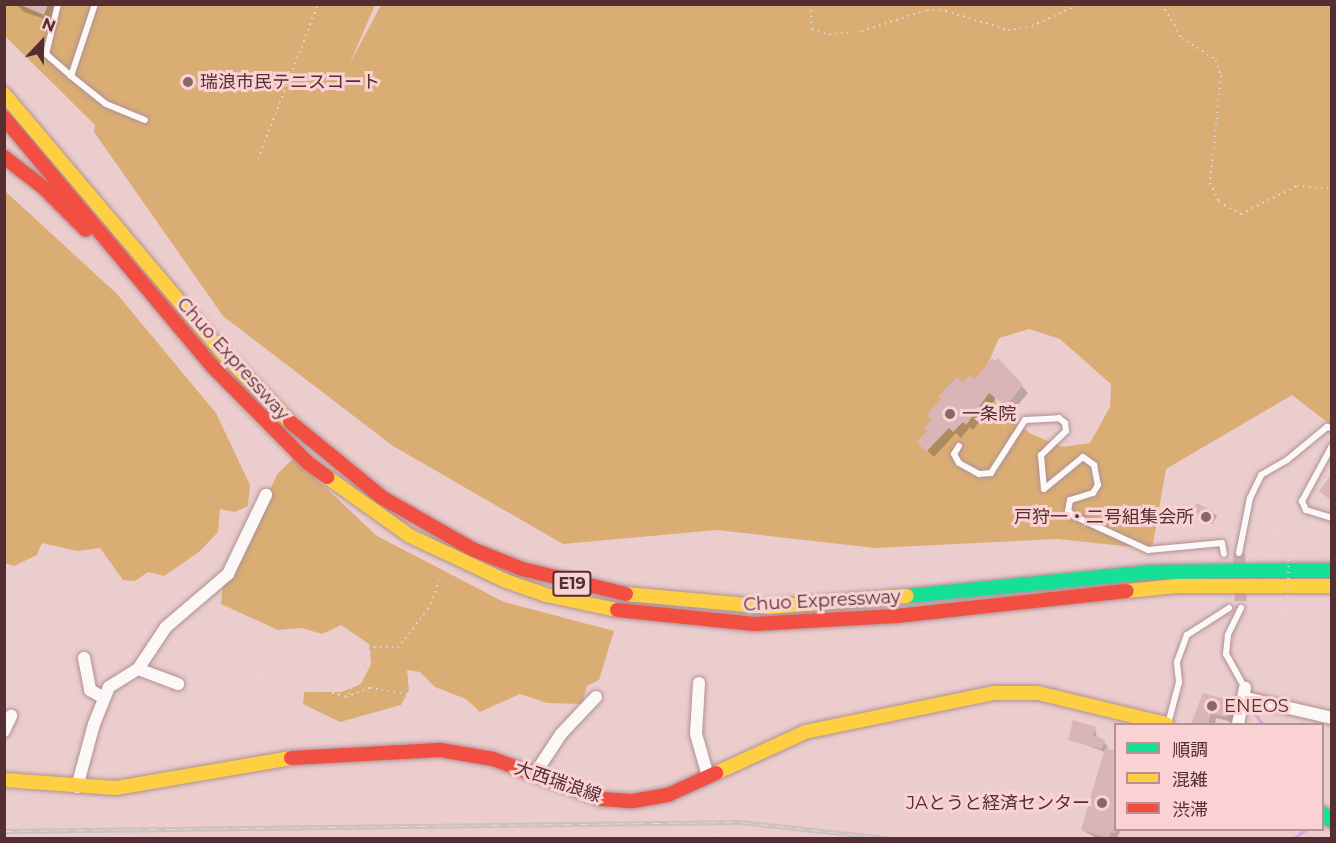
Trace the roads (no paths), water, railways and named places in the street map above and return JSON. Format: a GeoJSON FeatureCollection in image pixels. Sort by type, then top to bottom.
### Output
{"type":"FeatureCollection","features":[{"type":"Feature","properties":{"kind":"main road"},"geometry":{"type":"LineString","coordinates":[[4,76],[89,175],[144,247],[162,279]]}},
{"type":"Feature","properties":{"kind":"main road","name":"Chuo Expressway"},"geometry":{"type":"LineString","coordinates":[[4,94],[259,393],[350,474],[424,524],[472,549],[580,586],[681,603],[769,607],[817,605],[1150,572],[1332,570]]}},
{"type":"Feature","properties":{"kind":"main road","name":"Chuo Expressway"},"geometry":{"type":"LineString","coordinates":[[4,118],[211,365],[309,463],[374,513],[466,564],[546,595],[587,605],[665,618],[754,624],[896,616],[1177,586],[1332,586]]}},
{"type":"Feature","properties":{"kind":"main road"},"geometry":{"type":"LineString","coordinates":[[4,158],[44,188],[96,240],[211,365]]}},
{"type":"Feature","properties":{"kind":"main road","name":"大西瑞浪線"},"geometry":{"type":"LineString","coordinates":[[4,780],[77,787],[136,786],[313,754],[377,750],[467,753],[601,799],[633,801],[668,795],[805,732],[832,724],[994,693],[1038,693],[1163,723]]}},
{"type":"Feature","properties":{"kind":"street"},"geometry":{"type":"LineString","coordinates":[[77,787],[104,698],[116,680],[138,669],[166,627],[228,574],[266,495]]}},
{"type":"Feature","properties":{"kind":"street"},"geometry":{"type":"LineString","coordinates":[[84,658],[90,690],[104,698]]}},
{"type":"Feature","properties":{"kind":"street"},"geometry":{"type":"LineString","coordinates":[[138,669],[178,684]]}},
{"type":"Feature","properties":{"kind":"street"},"geometry":{"type":"LineString","coordinates":[[699,683],[696,734],[714,773]]}},
{"type":"Feature","properties":{"kind":"street"},"geometry":{"type":"LineString","coordinates":[[1238,723],[1245,693],[1332,718]]}},
{"type":"Feature","properties":{"kind":"street"},"geometry":{"type":"LineString","coordinates":[[534,775],[561,734],[596,697]]}},
{"type":"Feature","properties":{"kind":"street"},"geometry":{"type":"LineString","coordinates":[[4,731],[11,716]]}},
{"type":"Feature","properties":{"kind":"lane"},"geometry":{"type":"LineString","coordinates":[[58,4],[46,54],[106,104],[145,120]]}},
{"type":"Feature","properties":{"kind":"lane"},"geometry":{"type":"LineString","coordinates":[[71,76],[95,4]]}},
{"type":"Feature","properties":{"kind":"lane"},"geometry":{"type":"LineString","coordinates":[[959,446],[954,454],[959,463],[980,474],[992,473],[1025,420],[1059,418],[1065,423],[1066,431],[1041,455],[1044,489],[1083,458],[1094,465],[1098,485],[1093,493],[1070,500],[1068,511],[1074,516],[1148,550],[1222,543],[1224,554]]}},
{"type":"Feature","properties":{"kind":"lane"},"geometry":{"type":"LineString","coordinates":[[1239,553],[1250,498],[1261,475],[1287,460],[1327,427],[1332,428]]}},
{"type":"Feature","properties":{"kind":"lane"},"geometry":{"type":"LineString","coordinates":[[1332,446],[1302,501],[1306,510],[1332,518]]}},
{"type":"Feature","properties":{"kind":"lane"},"geometry":{"type":"LineString","coordinates":[[1167,723],[1179,682],[1177,662],[1187,635],[1229,608]]}},
{"type":"Feature","properties":{"kind":"lane"},"geometry":{"type":"LineString","coordinates":[[1241,608],[1228,635],[1226,654],[1245,693]]}},
{"type":"Feature","properties":{"kind":"waterway"},"geometry":{"type":"LineString","coordinates":[[1249,707],[1262,723]]}},
{"type":"Feature","properties":{"kind":"waterway"},"geometry":{"type":"LineString","coordinates":[[1294,838],[1304,831]]}},
{"type":"Feature","properties":{"kind":"tunnel"},"geometry":{"type":"LineString","coordinates":[[1239,553],[1241,608]]}},
{"type":"Feature","properties":{"kind":"railway"},"geometry":{"type":"LineString","coordinates":[[4,831],[741,822],[887,838]]}},
{"type":"Feature","properties":{"kind":"place","name":"瑞浪市民テニスコート"},"geometry":{"type":"Point","coordinates":[188,82]}},
{"type":"Feature","properties":{"kind":"place","name":"一条院"},"geometry":{"type":"Point","coordinates":[950,414]}},
{"type":"Feature","properties":{"kind":"place","name":"戸狩一・二号組集会所"},"geometry":{"type":"Point","coordinates":[1206,517]}},
{"type":"Feature","properties":{"kind":"place","name":"ENEOS"},"geometry":{"type":"Point","coordinates":[1212,706]}},
{"type":"Feature","properties":{"kind":"place","name":"JAとうと経済センター"},"geometry":{"type":"Point","coordinates":[1102,803]}}]}
